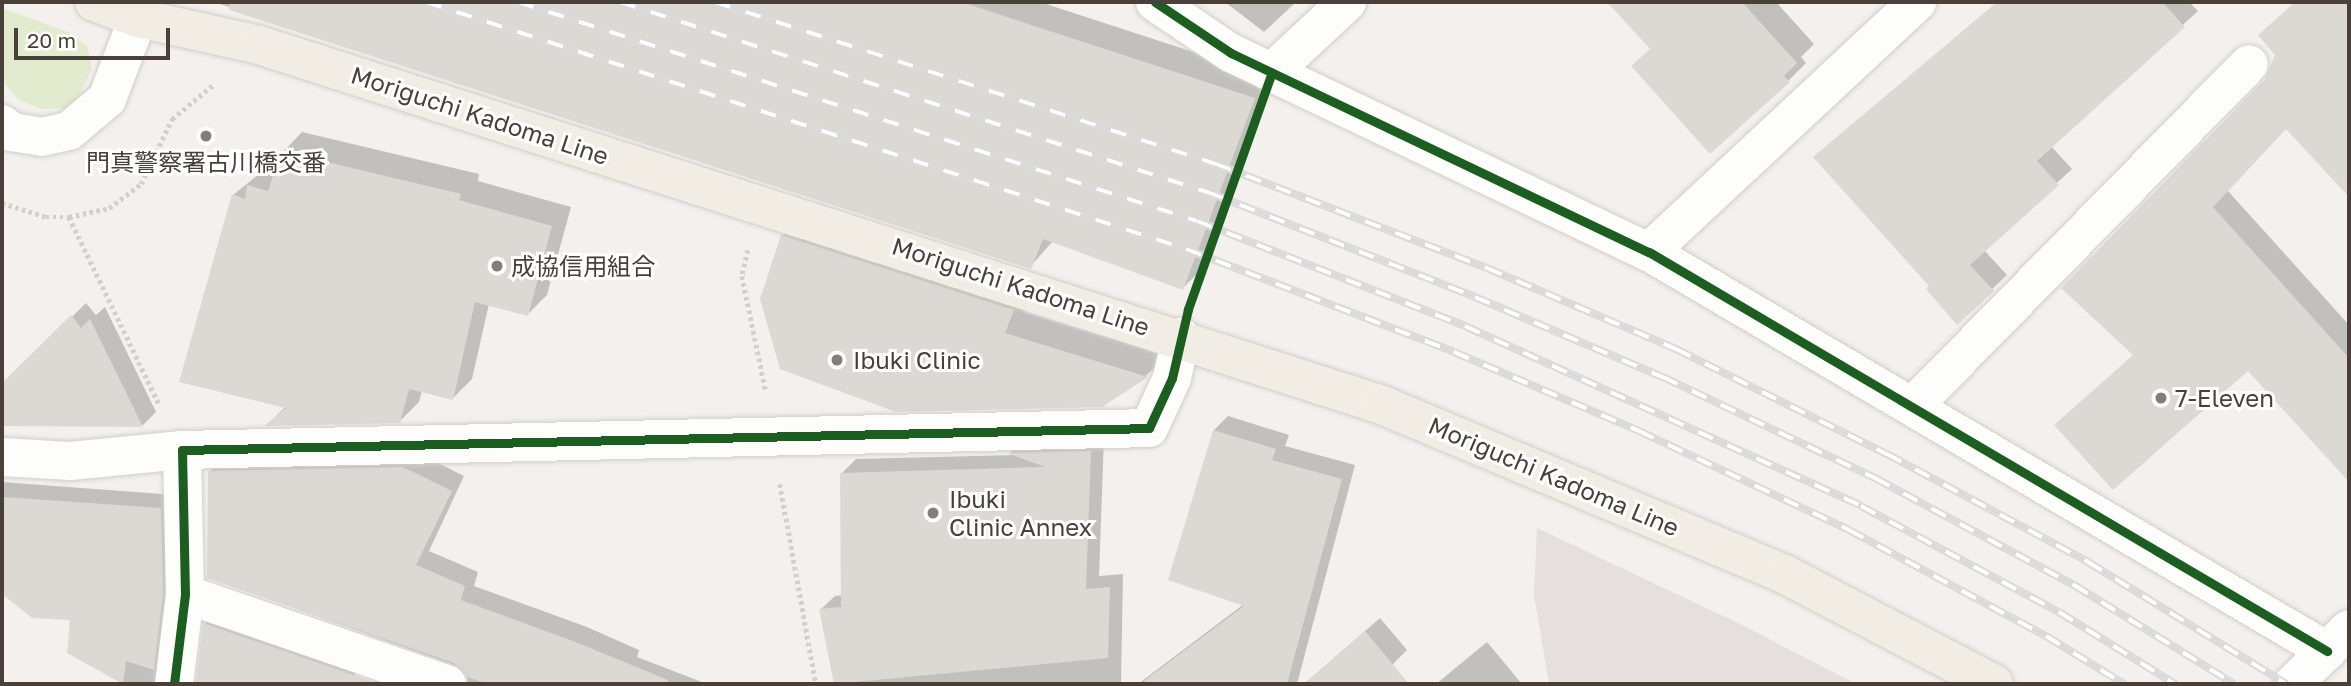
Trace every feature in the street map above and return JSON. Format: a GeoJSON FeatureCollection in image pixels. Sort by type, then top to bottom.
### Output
{"type":"FeatureCollection","features":[{"type":"Feature","properties":{"kind":"main road","name":"Moriguchi Kadoma Line"},"geometry":{"type":"LineString","coordinates":[[94,2],[138,18],[272,49],[1181,337],[1382,405],[1600,494],[1784,574],[1994,684]]}},
{"type":"Feature","properties":{"kind":"street"},"geometry":{"type":"LineString","coordinates":[[1155,2],[1231,53],[1649,252],[1913,406],[2338,640],[2293,684]]}},
{"type":"Feature","properties":{"kind":"street"},"geometry":{"type":"LineString","coordinates":[[1272,72],[1347,2]]}},
{"type":"Feature","properties":{"kind":"street"},"geometry":{"type":"LineString","coordinates":[[1649,252],[1917,2]]}},
{"type":"Feature","properties":{"kind":"street"},"geometry":{"type":"LineString","coordinates":[[2,124],[12,132],[42,137],[69,131],[107,99],[138,18]]}},
{"type":"Feature","properties":{"kind":"street"},"geometry":{"type":"LineString","coordinates":[[1913,406],[2249,64]]}},
{"type":"Feature","properties":{"kind":"street"},"geometry":{"type":"LineString","coordinates":[[2,457],[70,461],[181,450],[1149,428],[1172,377],[1181,337]]}},
{"type":"Feature","properties":{"kind":"street"},"geometry":{"type":"LineString","coordinates":[[174,684],[185,594],[181,450]]}},
{"type":"Feature","properties":{"kind":"street"},"geometry":{"type":"LineString","coordinates":[[185,594],[447,684]]}},
{"type":"Feature","properties":{"kind":"path"},"geometry":{"type":"LineString","coordinates":[[2,204],[46,218],[69,217],[109,208],[141,184],[172,119],[203,89],[224,80]]}},
{"type":"Feature","properties":{"kind":"path"},"geometry":{"type":"LineString","coordinates":[[69,217],[181,450]]}},
{"type":"Feature","properties":{"kind":"shaded area"},"geometry":{"type":"Polygon","coordinates":[[[1537,528],[1740,624],[1856,684],[1549,684],[1534,595],[1537,528]]]}},
{"type":"Feature","properties":{"kind":"green space"},"geometry":{"type":"Polygon","coordinates":[[[2,8],[68,32],[87,46],[92,68],[77,101],[66,108],[41,109],[18,99],[8,88],[2,77],[2,8]]]}},
{"type":"Feature","properties":{"kind":"building"},"geometry":{"type":"Polygon","coordinates":[[[230,2],[961,2],[1255,98],[1183,290],[1043,239],[1031,269],[229,10],[230,2]]]}},
{"type":"Feature","properties":{"kind":"building"},"geometry":{"type":"Polygon","coordinates":[[[1607,2],[1742,2],[1797,63],[1784,76],[1790,82],[1710,154],[1631,66],[1650,49],[1607,2]]]}},
{"type":"Feature","properties":{"kind":"building"},"geometry":{"type":"Polygon","coordinates":[[[1997,2],[2162,2],[2185,27],[2037,161],[2059,185],[1970,265],[1994,291],[1957,325],[1926,289],[1929,286],[1813,157],[1997,2]]]}},
{"type":"Feature","properties":{"kind":"building"},"geometry":{"type":"Polygon","coordinates":[[[2295,2],[2349,2],[2349,197],[2286,129],[2213,207],[2349,358],[2349,482],[2248,371],[2113,490],[2054,425],[2133,355],[2061,288],[2265,79],[2275,55],[2258,35],[2295,2]]]}},
{"type":"Feature","properties":{"kind":"building"},"geometry":{"type":"Polygon","coordinates":[[[281,151],[461,194],[459,200],[552,226],[528,316],[475,302],[453,400],[409,389],[400,423],[264,426],[286,408],[179,382],[232,194],[245,199],[247,185],[268,191],[281,151]]]}},
{"type":"Feature","properties":{"kind":"building"},"geometry":{"type":"Polygon","coordinates":[[[781,235],[1014,310],[1005,333],[1148,377],[1102,407],[896,412],[780,369],[760,299],[781,235]]]}},
{"type":"Feature","properties":{"kind":"building"},"geometry":{"type":"Polygon","coordinates":[[[71,315],[81,328],[90,319],[143,427],[2,426],[2,383],[71,315]]]}},
{"type":"Feature","properties":{"kind":"building"},"geometry":{"type":"Polygon","coordinates":[[[1213,430],[1276,449],[1272,460],[1342,479],[1287,684],[1140,684],[1244,606],[1168,580],[1213,430]]]}},
{"type":"Feature","properties":{"kind":"building"},"geometry":{"type":"Polygon","coordinates":[[[1091,451],[1086,589],[1110,587],[1108,658],[834,684],[819,609],[841,607],[840,473],[1045,467],[1007,453],[1091,451]]]}},
{"type":"Feature","properties":{"kind":"building"},"geometry":{"type":"Polygon","coordinates":[[[403,467],[452,491],[416,565],[465,586],[461,600],[573,641],[668,680],[668,684],[488,684],[467,677],[454,663],[207,578],[208,471],[403,467]]]}},
{"type":"Feature","properties":{"kind":"building"},"geometry":{"type":"Polygon","coordinates":[[[2,497],[161,508],[163,593],[154,670],[126,661],[123,684],[67,653],[70,620],[32,618],[2,594],[2,497]]]}},
{"type":"Feature","properties":{"kind":"building"},"geometry":{"type":"Polygon","coordinates":[[[203,623],[380,684],[196,684],[203,623]]]}},
{"type":"Feature","properties":{"kind":"building"},"geometry":{"type":"Polygon","coordinates":[[[1365,631],[1409,684],[1304,684],[1365,631]]]}},
{"type":"Feature","properties":{"kind":"railway"},"geometry":{"type":"LineString","coordinates":[[426,2],[1186,249],[1454,352],[1639,431],[1849,530],[2046,636],[2124,684]]}},
{"type":"Feature","properties":{"kind":"railway"},"geometry":{"type":"LineString","coordinates":[[518,2],[1197,221],[1465,326],[1861,506],[2059,612],[2175,684]]}},
{"type":"Feature","properties":{"kind":"railway"},"geometry":{"type":"LineString","coordinates":[[620,2],[1210,193],[1475,297],[1663,377],[1875,478],[2074,585],[2234,684]]}},
{"type":"Feature","properties":{"kind":"railway"},"geometry":{"type":"LineString","coordinates":[[715,2],[1216,164],[1487,268],[1676,349],[1887,454],[2088,562],[2286,684]]}},
{"type":"Feature","properties":{"kind":"cycle path"},"geometry":{"type":"LineString","coordinates":[[1155,2],[1231,53],[1649,252],[2327,651]]}},
{"type":"Feature","properties":{"kind":"cycle path"},"geometry":{"type":"LineString","coordinates":[[174,684],[185,594],[182,450],[1149,428],[1172,378],[1188,309],[1272,72]]}},
{"type":"Feature","properties":{"kind":"place","name":"門真警察署古川橋交番"},"geometry":{"type":"Point","coordinates":[206,136]}},
{"type":"Feature","properties":{"kind":"place","name":"成協信用組合"},"geometry":{"type":"Point","coordinates":[497,266]}},
{"type":"Feature","properties":{"kind":"place","name":"Ibuki Clinic"},"geometry":{"type":"Point","coordinates":[837,360]}},
{"type":"Feature","properties":{"kind":"place","name":"7-Eleven"},"geometry":{"type":"Point","coordinates":[2161,398]}},
{"type":"Feature","properties":{"kind":"place","name":"Ibuki Clinic Annex"},"geometry":{"type":"Point","coordinates":[933,513]}}]}
